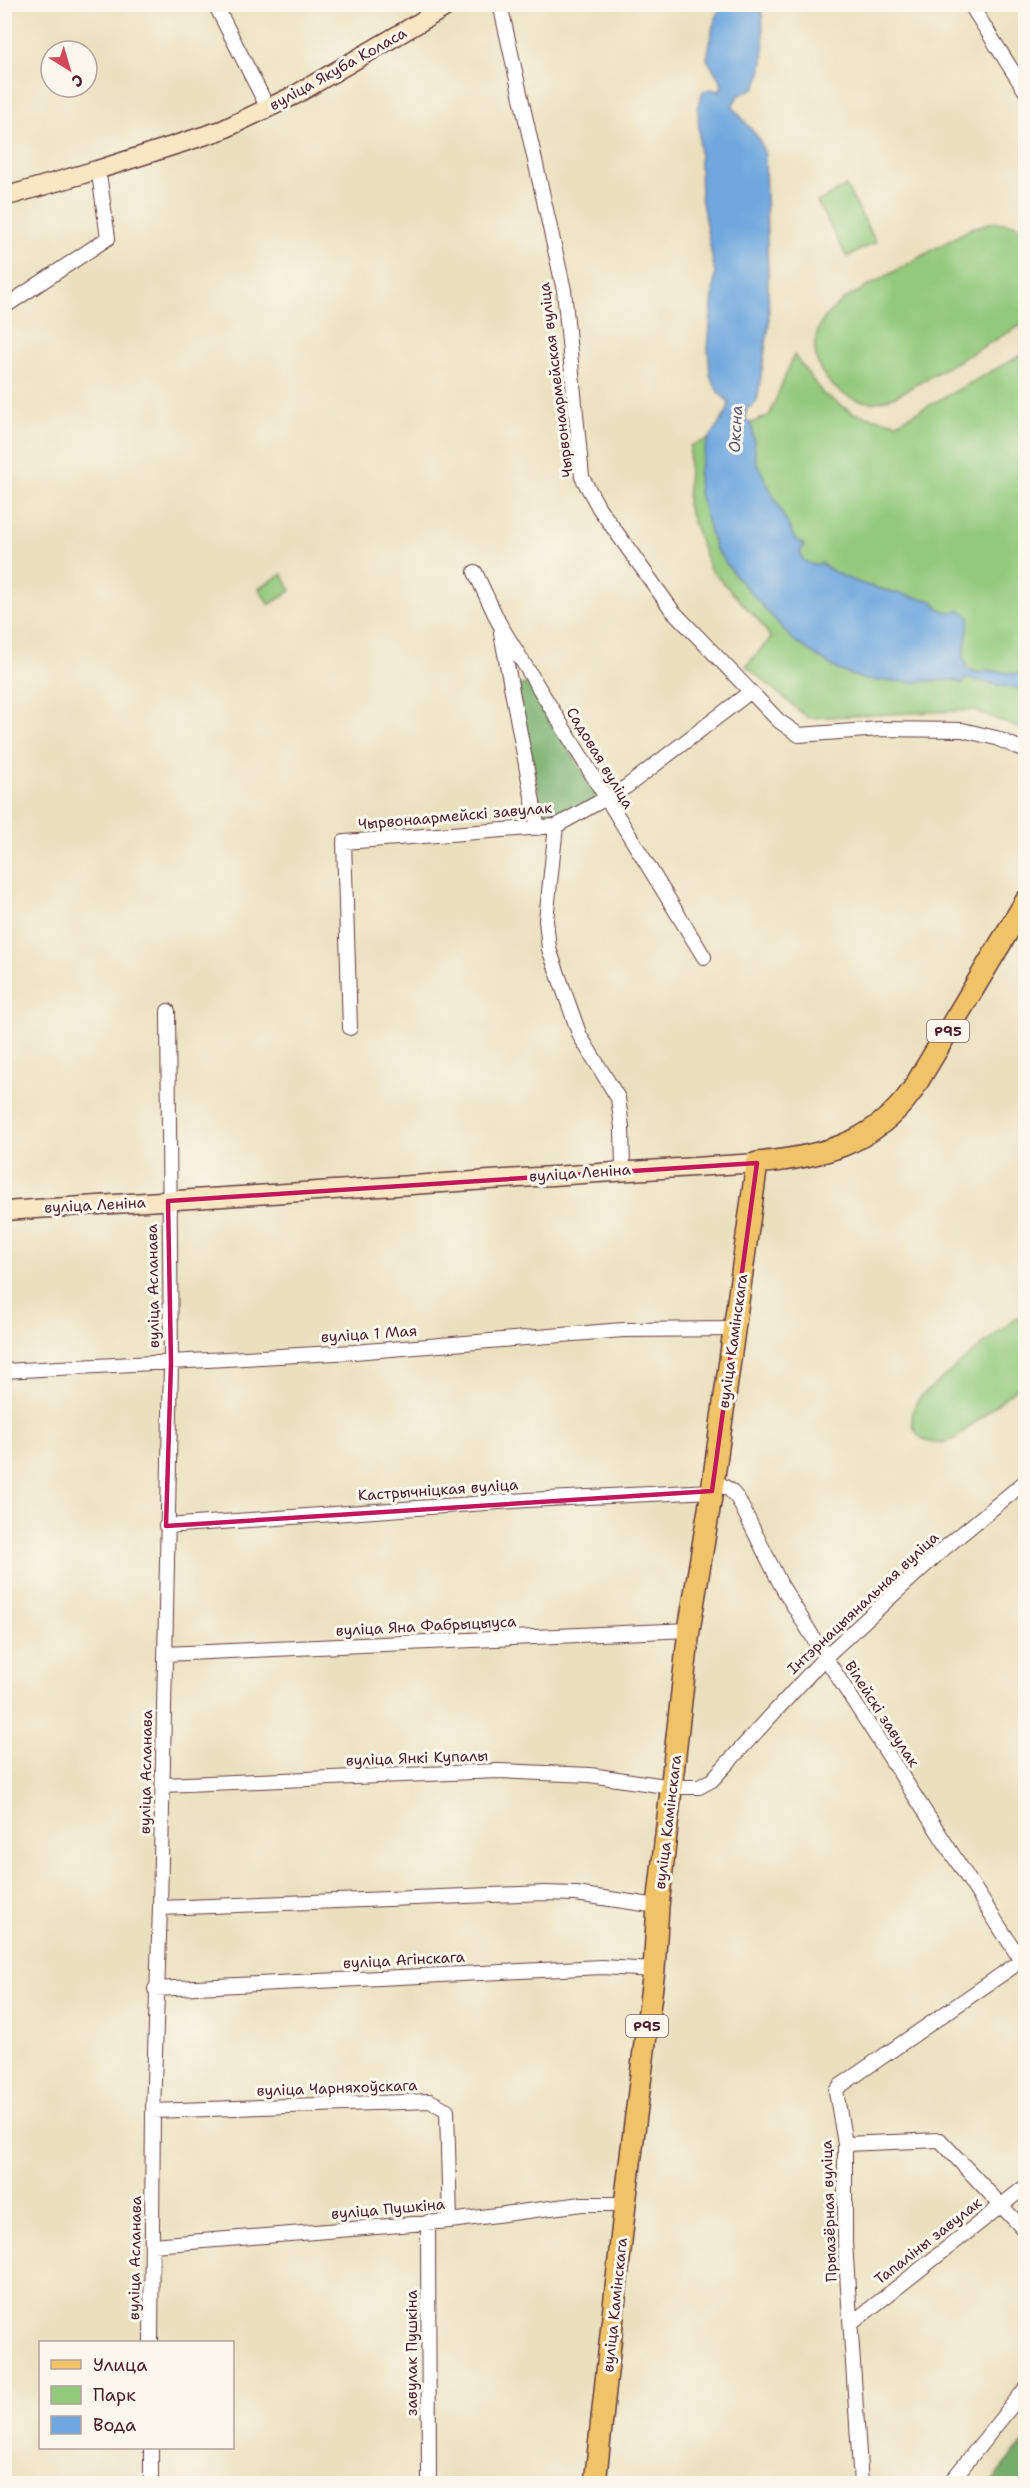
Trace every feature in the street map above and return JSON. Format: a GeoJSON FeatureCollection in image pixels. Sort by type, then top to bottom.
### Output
{"type":"FeatureCollection","features":[{"type":"Feature","properties":{"kind":"main road","name":"вуліца Якуба Коласа"},"geometry":{"type":"LineString","coordinates":[[4,196],[98,170],[222,130],[295,95],[452,4]]}},
{"type":"Feature","properties":{"kind":"main road","name":"вуліца Якуба Коласа"},"geometry":{"type":"LineString","coordinates":[[4,206],[100,181],[204,142],[222,130]]}},
{"type":"Feature","properties":{"kind":"main road","name":"вуліца Леніна"},"geometry":{"type":"LineString","coordinates":[[4,1211],[757,1163],[795,1158],[851,1144],[878,1128],[912,1092],[1026,901]]}},
{"type":"Feature","properties":{"kind":"main road","name":"вуліца Камінскага"},"geometry":{"type":"LineString","coordinates":[[595,2484],[625,2204],[654,1970],[658,1906],[689,1630],[735,1329],[757,1163]]}},
{"type":"Feature","properties":{"kind":"street"},"geometry":{"type":"LineString","coordinates":[[215,4],[268,108]]}},
{"type":"Feature","properties":{"kind":"street","name":"Чырвонаармейская вуліца"},"geometry":{"type":"LineString","coordinates":[[500,4],[564,290],[582,477],[599,508],[672,610],[779,721],[800,735],[880,729],[951,729],[976,732],[1026,752]]}},
{"type":"Feature","properties":{"kind":"street"},"geometry":{"type":"LineString","coordinates":[[970,4],[1026,92]]}},
{"type":"Feature","properties":{"kind":"street"},"geometry":{"type":"LineString","coordinates":[[4,307],[108,238],[100,181]]}},
{"type":"Feature","properties":{"kind":"street","name":"Садовая вуліца"},"geometry":{"type":"LineString","coordinates":[[476,572],[499,622],[704,957]]}},
{"type":"Feature","properties":{"kind":"street"},"geometry":{"type":"LineString","coordinates":[[499,622],[538,828]]}},
{"type":"Feature","properties":{"kind":"street","name":"Чырвонаармейскі завулак"},"geometry":{"type":"LineString","coordinates":[[350,1028],[344,842],[556,826],[626,787],[750,692]]}},
{"type":"Feature","properties":{"kind":"street"},"geometry":{"type":"LineString","coordinates":[[556,826],[546,920],[549,949],[580,1036],[618,1098],[622,1127],[623,1170]]}},
{"type":"Feature","properties":{"kind":"street","name":"вуліца Асланава"},"geometry":{"type":"LineString","coordinates":[[151,2341],[155,1989],[160,1908],[171,1363],[168,1011]]}},
{"type":"Feature","properties":{"kind":"street","name":"вуліца 1 Мая"},"geometry":{"type":"LineString","coordinates":[[4,1371],[354,1352],[623,1330],[735,1329]]}},
{"type":"Feature","properties":{"kind":"street","name":"Інтэрнацыянальная вуліца"},"geometry":{"type":"LineString","coordinates":[[672,1787],[699,1787],[712,1780],[825,1657],[941,1551],[1026,1481]]}},
{"type":"Feature","properties":{"kind":"street","name":"Кастрычніцкая вуліца"},"geometry":{"type":"LineString","coordinates":[[166,1526],[712,1485]]}},
{"type":"Feature","properties":{"kind":"street","name":"Вілейскі завулак"},"geometry":{"type":"LineString","coordinates":[[712,1485],[730,1490],[738,1499],[781,1585],[825,1657],[1023,1964]]}},
{"type":"Feature","properties":{"kind":"street","name":"вуліца Яна Фабрыцыуса"},"geometry":{"type":"LineString","coordinates":[[165,1654],[689,1630]]}},
{"type":"Feature","properties":{"kind":"street","name":"вуліца Янкі Купалы"},"geometry":{"type":"LineString","coordinates":[[163,1785],[498,1771],[590,1775],[672,1787]]}},
{"type":"Feature","properties":{"kind":"street"},"geometry":{"type":"LineString","coordinates":[[160,1908],[545,1893],[576,1894],[658,1906]]}},
{"type":"Feature","properties":{"kind":"street","name":"Прыазёрная вуліца"},"geometry":{"type":"LineString","coordinates":[[861,2484],[845,2243],[845,2144],[835,2097],[840,2086],[1023,1964]]}},
{"type":"Feature","properties":{"kind":"street","name":"вуліца Агінскага"},"geometry":{"type":"LineString","coordinates":[[155,1989],[602,1966],[654,1970]]}},
{"type":"Feature","properties":{"kind":"street","name":"вуліца Чарняхоўскага"},"geometry":{"type":"LineString","coordinates":[[153,2111],[430,2102],[447,2110],[450,2221]]}},
{"type":"Feature","properties":{"kind":"street"},"geometry":{"type":"LineString","coordinates":[[845,2144],[940,2140],[1026,2232]]}},
{"type":"Feature","properties":{"kind":"street","name":"Тапаліны завулак"},"geometry":{"type":"LineString","coordinates":[[852,2323],[1026,2186]]}},
{"type":"Feature","properties":{"kind":"street","name":"вуліца Пушкіна"},"geometry":{"type":"LineString","coordinates":[[153,2245],[450,2221],[582,2204],[625,2204]]}},
{"type":"Feature","properties":{"kind":"street","name":"завулак Пушкіна"},"geometry":{"type":"LineString","coordinates":[[428,2222],[429,2484]]}},
{"type":"Feature","properties":{"kind":"street"},"geometry":{"type":"LineString","coordinates":[[949,2484],[1026,2388]]}},
{"type":"Feature","properties":{"kind":"street"},"geometry":{"type":"LineString","coordinates":[[151,2449],[151,2484]]}},
{"type":"Feature","properties":{"kind":"highlighted area"},"geometry":{"type":"Polygon","coordinates":[[[757,1163],[712,1491],[166,1526],[171,1363],[168,1201],[757,1163]]]}},
{"type":"Feature","properties":{"kind":"green space"},"geometry":{"type":"Polygon","coordinates":[[[846,186],[876,242],[847,257],[817,202],[846,186]]]}},
{"type":"Feature","properties":{"kind":"green space"},"geometry":{"type":"Polygon","coordinates":[[[993,222],[1014,224],[1025,230],[1025,323],[896,396],[882,401],[861,401],[837,389],[828,380],[816,357],[815,344],[818,330],[826,316],[845,299],[972,228],[993,222]]]}},
{"type":"Feature","properties":{"kind":"green space"},"geometry":{"type":"Polygon","coordinates":[[[1025,353],[1025,731],[974,710],[808,718],[746,666],[771,638],[759,621],[710,569],[687,505],[690,446],[769,416],[794,355],[823,394],[853,413],[897,423],[1025,353]]]}},
{"type":"Feature","properties":{"kind":"green space"},"geometry":{"type":"Polygon","coordinates":[[[282,574],[291,591],[269,605],[259,588],[282,574]]]}},
{"type":"Feature","properties":{"kind":"green space"},"geometry":{"type":"Polygon","coordinates":[[[529,681],[598,797],[562,817],[544,819],[517,688],[529,681]]]}},
{"type":"Feature","properties":{"kind":"green space"},"geometry":{"type":"Polygon","coordinates":[[[1022,1315],[1025,1315],[1025,1381],[956,1438],[933,1443],[924,1440],[913,1427],[912,1417],[921,1396],[1022,1315]]]}},
{"type":"Feature","properties":{"kind":"green space"},"geometry":{"type":"Polygon","coordinates":[[[1025,2441],[1025,2483],[990,2483],[1025,2441]]]}},
{"type":"Feature","properties":{"kind":"water","name":"Оксна"},"geometry":{"type":"Polygon","coordinates":[[[721,5],[761,5],[763,26],[764,47],[760,77],[756,87],[738,96],[732,106],[759,139],[765,155],[769,325],[757,401],[746,410],[746,419],[752,426],[756,461],[795,539],[804,545],[800,553],[803,560],[813,565],[821,563],[832,571],[859,583],[933,601],[945,611],[960,610],[970,617],[963,659],[966,662],[966,669],[981,673],[986,670],[1025,675],[1025,687],[1012,688],[965,678],[963,684],[954,680],[911,682],[865,680],[838,670],[793,640],[734,574],[715,548],[699,493],[698,474],[707,442],[727,412],[729,402],[718,392],[710,375],[708,347],[715,273],[701,197],[698,105],[703,91],[710,89],[720,91],[722,83],[707,59],[713,26],[721,5]]]}}]}
